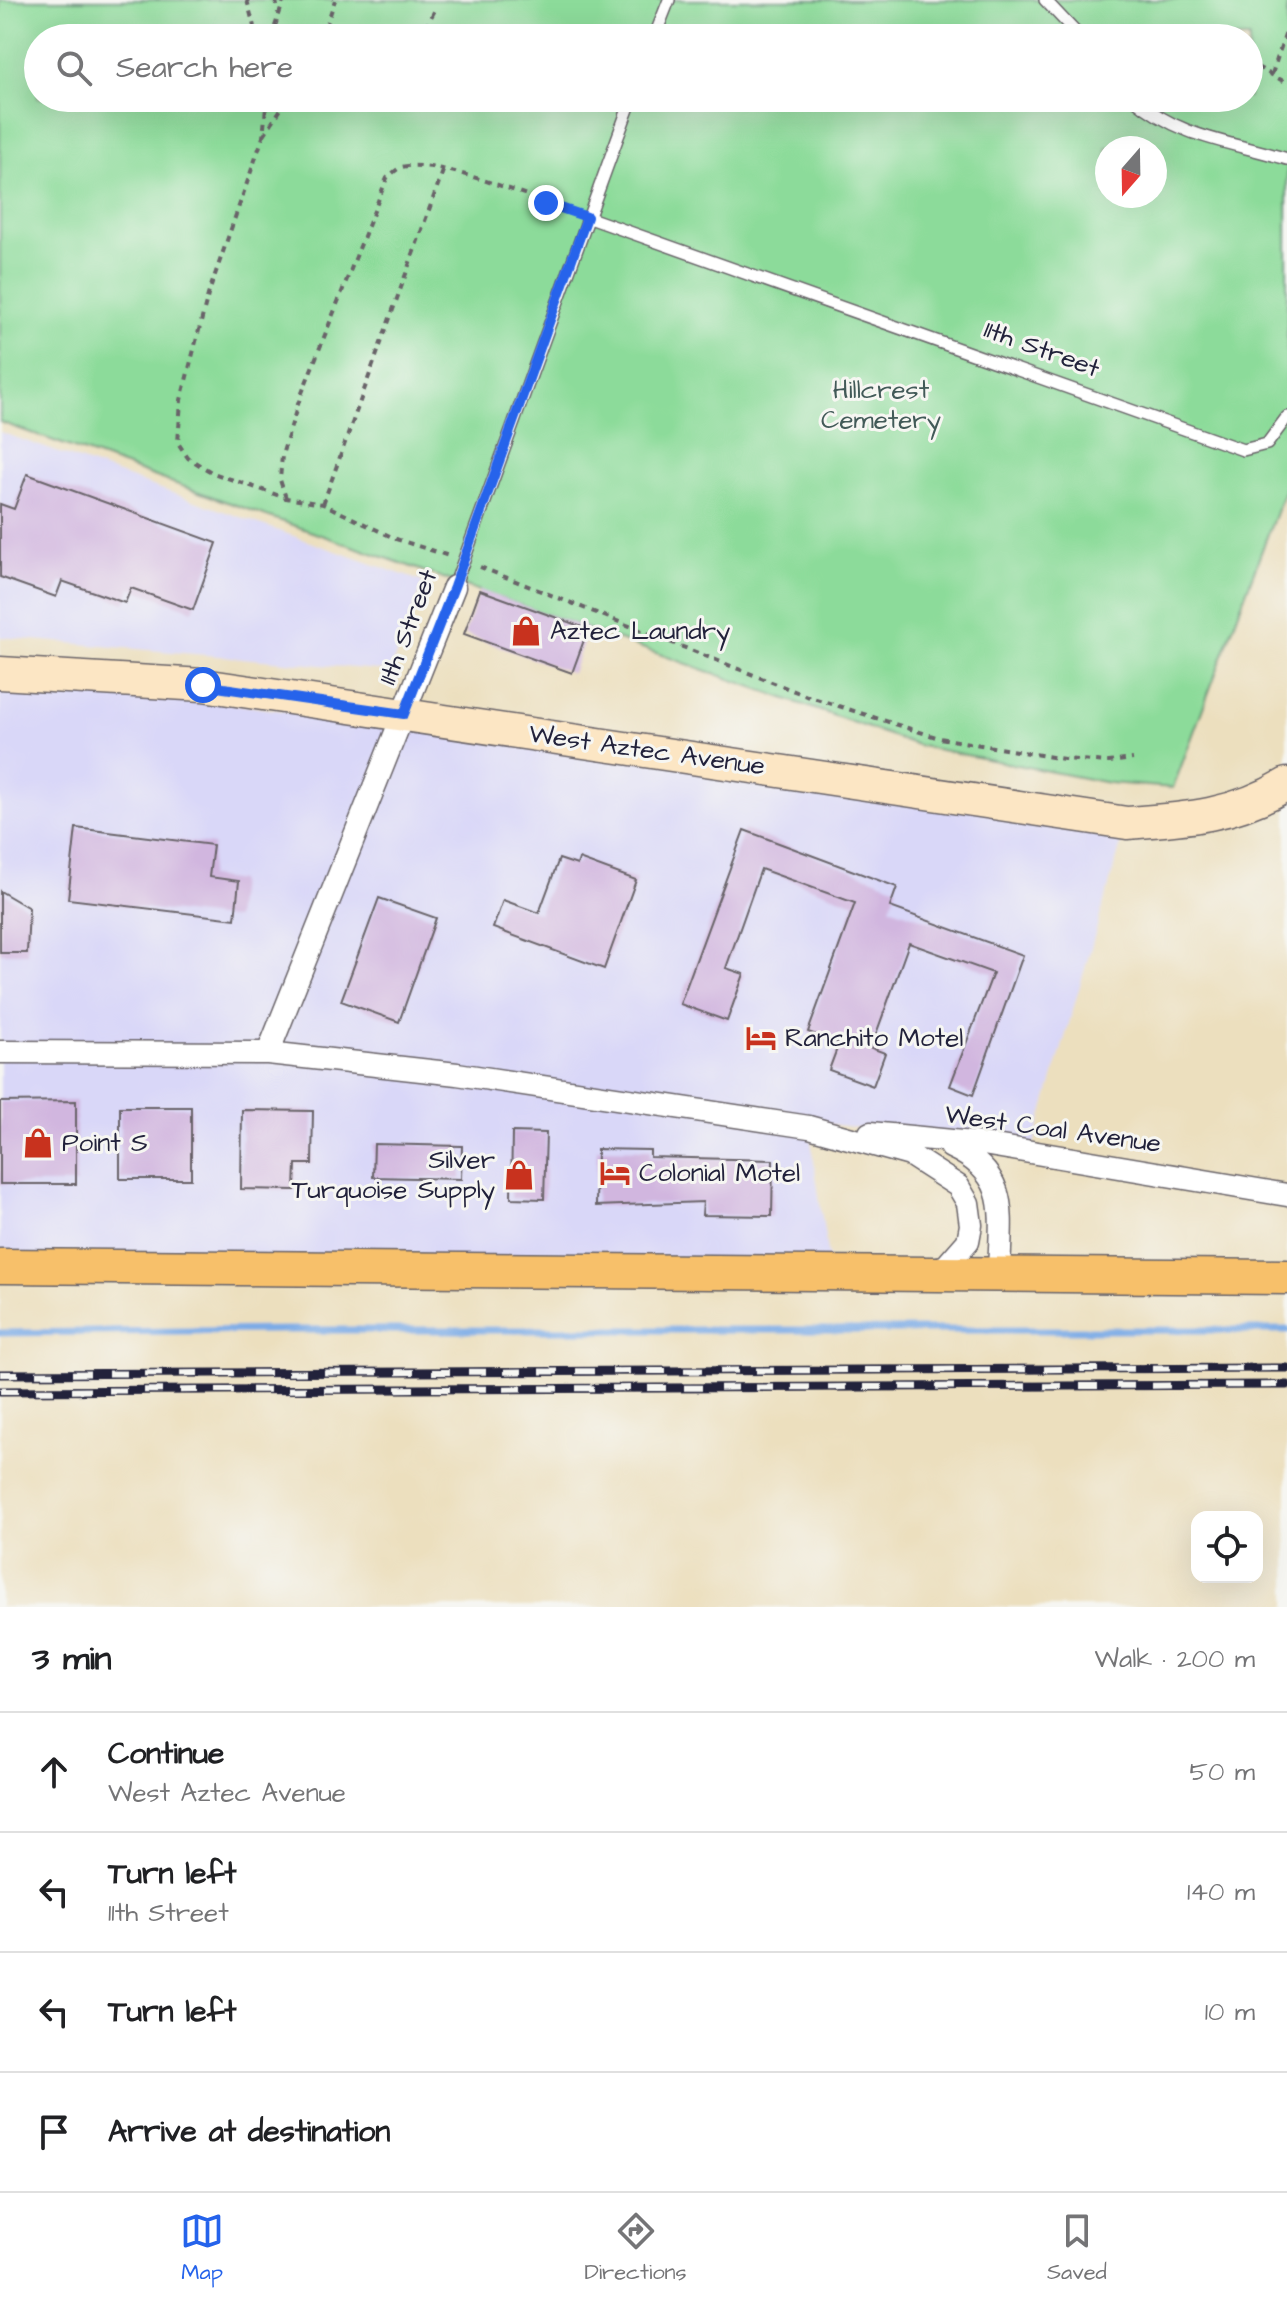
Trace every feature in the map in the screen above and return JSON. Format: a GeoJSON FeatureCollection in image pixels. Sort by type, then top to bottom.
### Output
{"type":"FeatureCollection","features":[{"type":"Feature","properties":{"kind":"main road","name":"West Aztec Avenue"},"geometry":{"type":"LineString","coordinates":[[0,673],[203,685],[1127,823],[1209,817],[1264,798],[1287,784]]}},
{"type":"Feature","properties":{"kind":"main road"},"geometry":{"type":"LineString","coordinates":[[0,1266],[1287,1277]]}},
{"type":"Feature","properties":{"kind":"street","name":"11th Street"},"geometry":{"type":"LineString","coordinates":[[268,1053],[454,587]]}},
{"type":"Feature","properties":{"kind":"street"},"geometry":{"type":"LineString","coordinates":[[0,1052],[268,1053],[457,1074],[809,1127],[910,1155],[958,1186],[968,1203],[971,1225],[968,1241],[946,1266],[920,1274]]}},
{"type":"Feature","properties":{"kind":"street","name":"West Coal Avenue"},"geometry":{"type":"LineString","coordinates":[[809,1127],[934,1139],[1109,1163],[1287,1195]]}},
{"type":"Feature","properties":{"kind":"street"},"geometry":{"type":"LineString","coordinates":[[934,1139],[975,1158],[995,1181],[1001,1209],[999,1275]]}},
{"type":"Feature","properties":{"kind":"lane"},"geometry":{"type":"LineString","coordinates":[[660,24],[669,0]]}},
{"type":"Feature","properties":{"kind":"lane"},"geometry":{"type":"LineString","coordinates":[[1045,0],[1068,24]]}},
{"type":"Feature","properties":{"kind":"lane","name":"11th Street"},"geometry":{"type":"LineString","coordinates":[[454,587],[627,112]]}},
{"type":"Feature","properties":{"kind":"lane"},"geometry":{"type":"LineString","coordinates":[[1150,112],[1204,139],[1287,159]]}},
{"type":"Feature","properties":{"kind":"lane","name":"11th Street"},"geometry":{"type":"LineString","coordinates":[[587,217],[1243,450],[1267,444],[1287,417]]}},
{"type":"Feature","properties":{"kind":"path"},"geometry":{"type":"LineString","coordinates":[[247,0],[253,24]]}},
{"type":"Feature","properties":{"kind":"path"},"geometry":{"type":"LineString","coordinates":[[276,0],[279,16]]}},
{"type":"Feature","properties":{"kind":"path"},"geometry":{"type":"LineString","coordinates":[[276,24],[284,0]]}},
{"type":"Feature","properties":{"kind":"path"},"geometry":{"type":"LineString","coordinates":[[327,24],[335,0]]}},
{"type":"Feature","properties":{"kind":"path"},"geometry":{"type":"LineString","coordinates":[[427,24],[436,8]]}},
{"type":"Feature","properties":{"kind":"path"},"geometry":{"type":"LineString","coordinates":[[1272,74],[1287,29]]}},
{"type":"Feature","properties":{"kind":"path"},"geometry":{"type":"LineString","coordinates":[[1263,70],[1287,83]]}},
{"type":"Feature","properties":{"kind":"path"},"geometry":{"type":"LineString","coordinates":[[266,112],[263,137],[208,295],[181,400],[178,443],[188,458],[213,473],[286,498],[323,504],[396,539],[463,561],[807,696],[939,738],[1064,759],[1109,762],[1133,759]]}},
{"type":"Feature","properties":{"kind":"path"},"geometry":{"type":"LineString","coordinates":[[263,137],[279,112]]}},
{"type":"Feature","properties":{"kind":"path"},"geometry":{"type":"LineString","coordinates":[[286,498],[280,480],[282,455],[300,398],[387,178],[400,167],[443,170],[587,217]]}},
{"type":"Feature","properties":{"kind":"path"},"geometry":{"type":"LineString","coordinates":[[323,504],[443,170]]}},
{"type":"Feature","properties":{"kind":"shaded area"},"geometry":{"type":"Polygon","coordinates":[[[0,432],[423,582],[390,671],[0,637],[0,432]]]}},
{"type":"Feature","properties":{"kind":"shaded area"},"geometry":{"type":"Polygon","coordinates":[[[0,673],[1127,823],[1032,1151],[457,1074],[809,1127],[830,1273],[0,1266],[0,673]]]}},
{"type":"Feature","properties":{"kind":"green space","name":"Hillcrest Cemetery"},"geometry":{"type":"Polygon","coordinates":[[[0,0],[1287,0],[1287,483],[1173,788],[1109,783],[920,746],[0,422],[0,0]]]}},
{"type":"Feature","properties":{"kind":"building"},"geometry":{"type":"Polygon","coordinates":[[[27,474],[217,543],[193,610],[131,588],[125,603],[62,581],[56,597],[0,577],[0,504],[14,509],[27,474]]]}},
{"type":"Feature","properties":{"kind":"building","name":"Aztec Laundry"},"geometry":{"type":"Polygon","coordinates":[[[480,590],[588,629],[572,673],[464,634],[480,590]]]}},
{"type":"Feature","properties":{"kind":"building"},"geometry":{"type":"Polygon","coordinates":[[[76,828],[213,845],[209,877],[239,881],[235,919],[68,899],[76,828]]]}},
{"type":"Feature","properties":{"kind":"building"},"geometry":{"type":"Polygon","coordinates":[[[744,830],[897,887],[890,907],[1023,955],[973,1095],[950,1086],[993,973],[909,943],[871,1048],[885,1053],[873,1086],[829,1070],[839,1043],[808,1032],[855,903],[761,869],[726,968],[744,974],[727,1021],[680,1004],[744,830]]]}},
{"type":"Feature","properties":{"kind":"building"},"geometry":{"type":"Polygon","coordinates":[[[559,859],[577,865],[579,859],[636,880],[604,969],[493,928],[503,900],[539,913],[559,859]]]}},
{"type":"Feature","properties":{"kind":"building"},"geometry":{"type":"Polygon","coordinates":[[[0,891],[29,908],[27,953],[0,953],[0,891]]]}},
{"type":"Feature","properties":{"kind":"building"},"geometry":{"type":"Polygon","coordinates":[[[379,898],[436,918],[399,1022],[341,1001],[379,898]]]}},
{"type":"Feature","properties":{"kind":"building","name":"Point S"},"geometry":{"type":"Polygon","coordinates":[[[76,1101],[76,1184],[0,1184],[0,1102],[76,1101]]]}},
{"type":"Feature","properties":{"kind":"building"},"geometry":{"type":"Polygon","coordinates":[[[120,1107],[191,1107],[191,1179],[120,1179],[120,1107]]]}},
{"type":"Feature","properties":{"kind":"building"},"geometry":{"type":"Polygon","coordinates":[[[242,1110],[313,1111],[312,1164],[296,1164],[295,1190],[241,1189],[242,1110]]]}},
{"type":"Feature","properties":{"kind":"building"},"geometry":{"type":"Polygon","coordinates":[[[512,1132],[546,1133],[544,1199],[511,1198],[512,1132]]]}},
{"type":"Feature","properties":{"kind":"building"},"geometry":{"type":"Polygon","coordinates":[[[374,1144],[462,1146],[461,1179],[373,1177],[374,1144]]]}},
{"type":"Feature","properties":{"kind":"building"},"geometry":{"type":"Polygon","coordinates":[[[597,1149],[650,1150],[650,1157],[773,1160],[772,1216],[702,1215],[703,1202],[596,1206],[597,1149]]]}},
{"type":"Feature","properties":{"kind":"waterway"},"geometry":{"type":"LineString","coordinates":[[0,1333],[1287,1330]]}},
{"type":"Feature","properties":{"kind":"railway"},"geometry":{"type":"LineString","coordinates":[[0,1374],[1287,1368]]}},
{"type":"Feature","properties":{"kind":"railway"},"geometry":{"type":"LineString","coordinates":[[0,1391],[1287,1385]]}},
{"type":"Feature","properties":{"kind":"place","name":"Aztec Laundry"},"geometry":{"type":"Point","coordinates":[526,631]}},
{"type":"Feature","properties":{"kind":"place","name":"Ranchito Motel"},"geometry":{"type":"Point","coordinates":[761,1038]}},
{"type":"Feature","properties":{"kind":"place","name":"Point S"},"geometry":{"type":"Point","coordinates":[38,1143]}},
{"type":"Feature","properties":{"kind":"place","name":"Colonial Motel"},"geometry":{"type":"Point","coordinates":[615,1173]}},
{"type":"Feature","properties":{"kind":"place","name":"Silver Turquoise Supply"},"geometry":{"type":"Point","coordinates":[519,1175]}},
{"type":"Feature","properties":{"kind":"route"},"geometry":{"type":"LineString","coordinates":[[203,685],[404,714],[454,587],[587,217],[546,203]]}}]}
